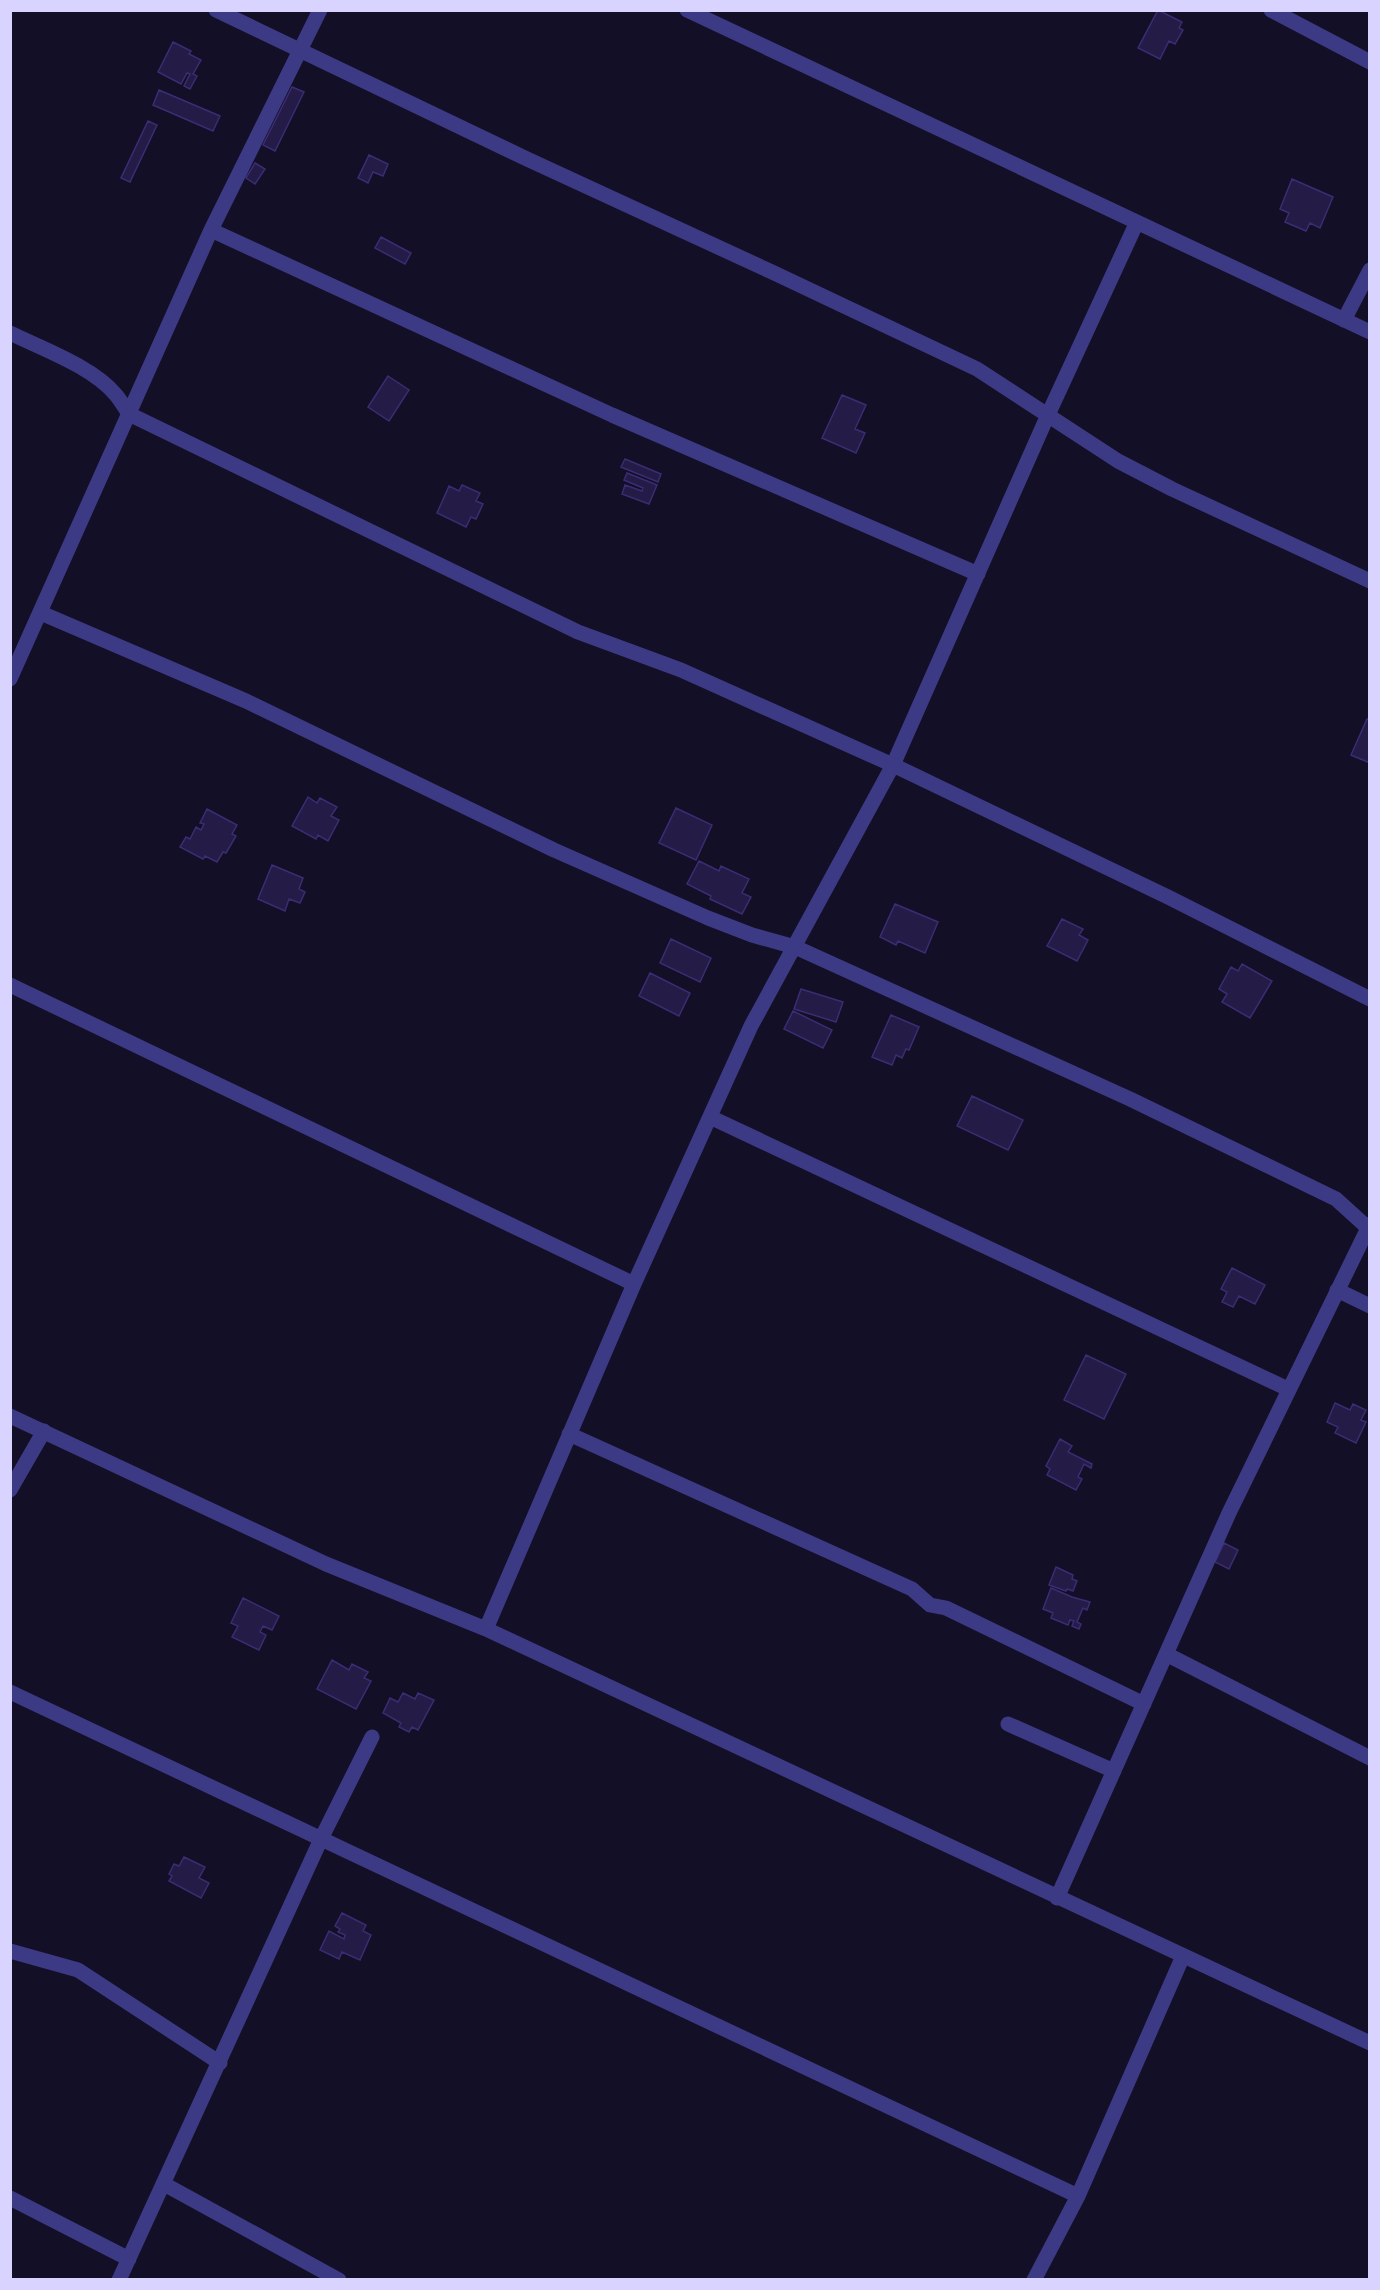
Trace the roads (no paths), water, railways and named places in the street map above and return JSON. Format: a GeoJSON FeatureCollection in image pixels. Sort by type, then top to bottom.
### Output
{"type":"FeatureCollection","features":[{"type":"Feature","properties":{"kind":"street"},"geometry":{"type":"LineString","coordinates":[[216,10],[516,154],[977,369],[1047,417],[1118,461],[1163,485],[1370,581]]}},
{"type":"Feature","properties":{"kind":"street"},"geometry":{"type":"LineString","coordinates":[[10,679],[211,230],[320,10]]}},
{"type":"Feature","properties":{"kind":"street"},"geometry":{"type":"LineString","coordinates":[[687,10],[714,16],[1137,222],[1370,332]]}},
{"type":"Feature","properties":{"kind":"street"},"geometry":{"type":"LineString","coordinates":[[1271,10],[1370,62]]}},
{"type":"Feature","properties":{"kind":"street"},"geometry":{"type":"LineString","coordinates":[[486,1629],[633,1284],[752,1026],[893,765],[1047,417],[1137,222]]}},
{"type":"Feature","properties":{"kind":"street"},"geometry":{"type":"LineString","coordinates":[[211,230],[612,415],[978,574]]}},
{"type":"Feature","properties":{"kind":"street"},"geometry":{"type":"LineString","coordinates":[[1344,320],[1370,270]]}},
{"type":"Feature","properties":{"kind":"street"},"geometry":{"type":"LineString","coordinates":[[10,333],[79,367],[101,381],[115,393],[129,414],[578,632],[681,670],[893,765],[1168,897],[1370,999]]}},
{"type":"Feature","properties":{"kind":"street"},"geometry":{"type":"LineString","coordinates":[[41,613],[246,701],[554,850],[708,918],[752,935],[795,947],[1130,1099],[1336,1199],[1369,1226],[1229,1513],[1057,1898]]}},
{"type":"Feature","properties":{"kind":"street"},"geometry":{"type":"LineString","coordinates":[[10,985],[633,1284]]}},
{"type":"Feature","properties":{"kind":"street"},"geometry":{"type":"LineString","coordinates":[[710,1117],[1288,1389]]}},
{"type":"Feature","properties":{"kind":"street"},"geometry":{"type":"LineString","coordinates":[[1337,1290],[1370,1306]]}},
{"type":"Feature","properties":{"kind":"street"},"geometry":{"type":"LineString","coordinates":[[10,1416],[326,1564],[486,1629],[1370,2043]]}},
{"type":"Feature","properties":{"kind":"street"},"geometry":{"type":"LineString","coordinates":[[10,1490],[44,1431]]}},
{"type":"Feature","properties":{"kind":"street"},"geometry":{"type":"LineString","coordinates":[[569,1434],[912,1589],[930,1605],[946,1608],[1143,1704]]}},
{"type":"Feature","properties":{"kind":"street"},"geometry":{"type":"LineString","coordinates":[[1166,1654],[1370,1758]]}},
{"type":"Feature","properties":{"kind":"street"},"geometry":{"type":"LineString","coordinates":[[10,1692],[1078,2196]]}},
{"type":"Feature","properties":{"kind":"street"},"geometry":{"type":"LineString","coordinates":[[1008,1724],[1114,1771]]}},
{"type":"Feature","properties":{"kind":"street"},"geometry":{"type":"LineString","coordinates":[[119,2280],[321,1839],[372,1737]]}},
{"type":"Feature","properties":{"kind":"street"},"geometry":{"type":"LineString","coordinates":[[10,1951],[78,1970],[220,2063]]}},
{"type":"Feature","properties":{"kind":"street"},"geometry":{"type":"LineString","coordinates":[[1034,2280],[1078,2196],[1183,1956]]}},
{"type":"Feature","properties":{"kind":"street"},"geometry":{"type":"LineString","coordinates":[[164,2184],[339,2280]]}},
{"type":"Feature","properties":{"kind":"street"},"geometry":{"type":"LineString","coordinates":[[10,2198],[129,2259]]}}]}
